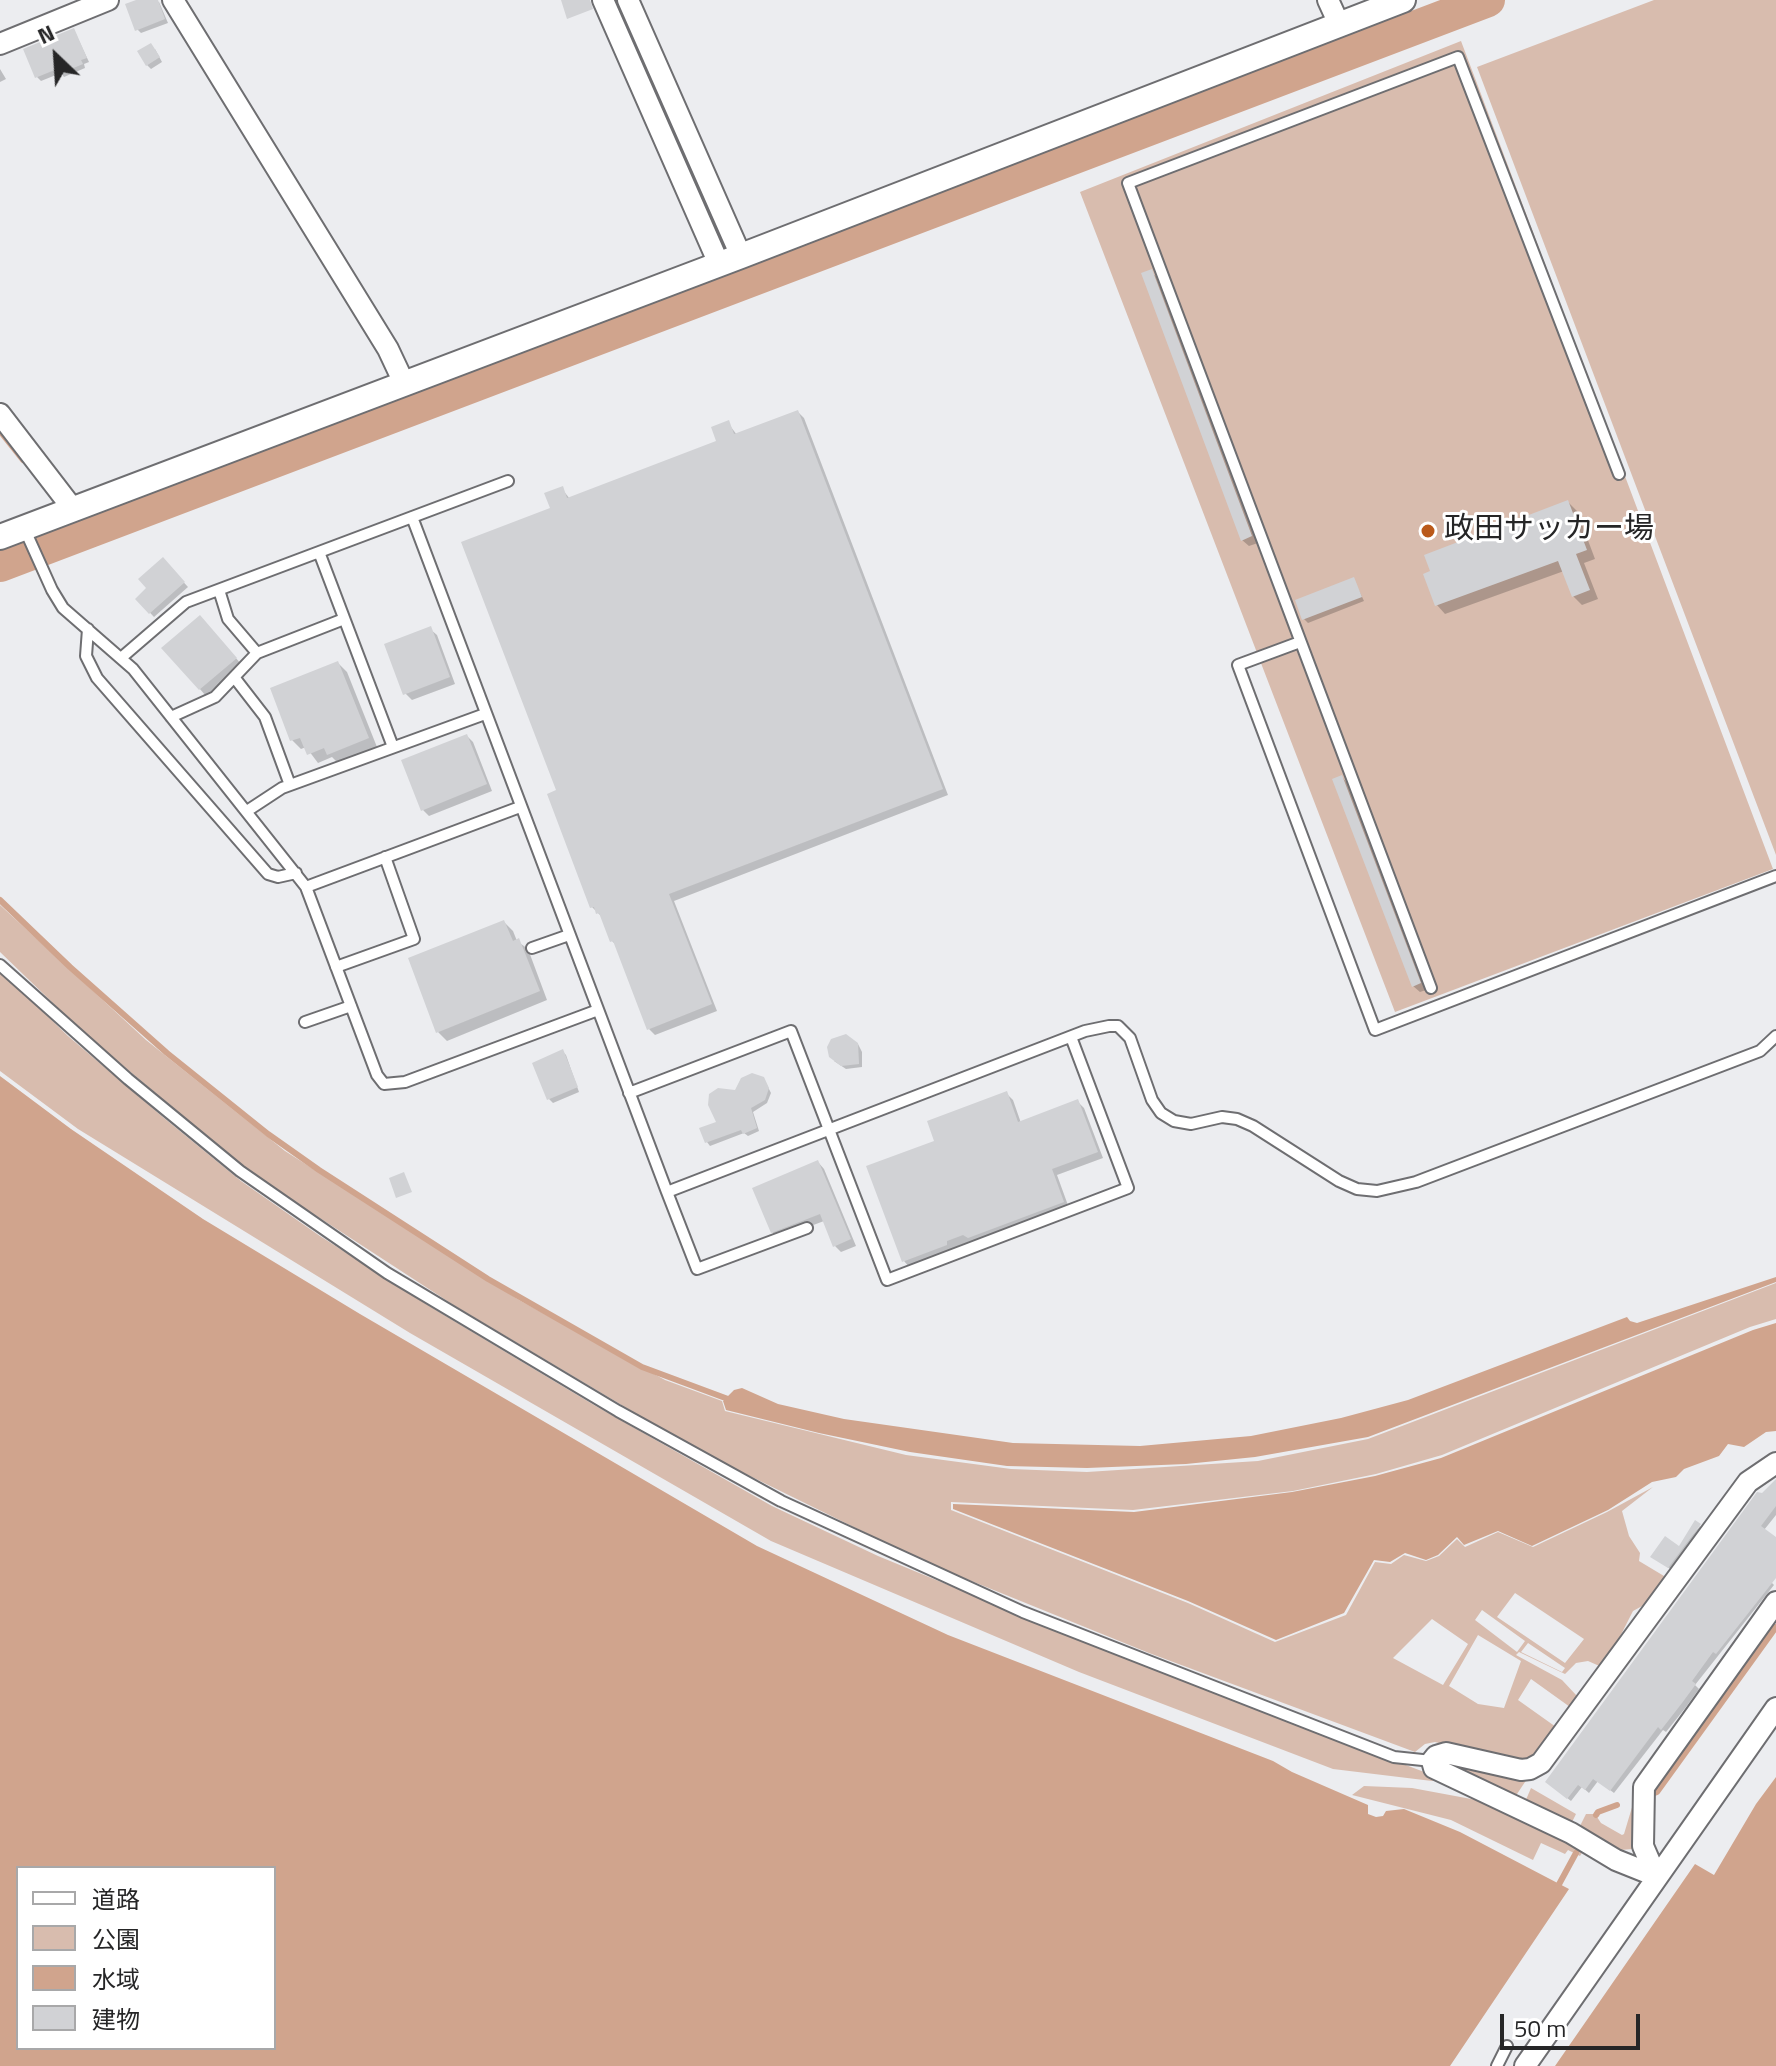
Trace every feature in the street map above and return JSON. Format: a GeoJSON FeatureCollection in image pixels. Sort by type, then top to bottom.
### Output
{"type":"FeatureCollection","features":[{"type":"Feature","properties":{"kind":"street"},"geometry":{"type":"LineString","coordinates":[[0,44],[108,0]]}},
{"type":"Feature","properties":{"kind":"street"},"geometry":{"type":"LineString","coordinates":[[173,0],[388,349],[404,383]]}},
{"type":"Feature","properties":{"kind":"street"},"geometry":{"type":"LineString","coordinates":[[603,0],[730,260]]}},
{"type":"Feature","properties":{"kind":"street"},"geometry":{"type":"LineString","coordinates":[[628,0],[730,260]]}},
{"type":"Feature","properties":{"kind":"street"},"geometry":{"type":"LineString","coordinates":[[1328,0],[1339,24]]}},
{"type":"Feature","properties":{"kind":"street"},"geometry":{"type":"LineString","coordinates":[[0,537],[28,536],[73,509],[1403,0]]}},
{"type":"Feature","properties":{"kind":"street"},"geometry":{"type":"LineString","coordinates":[[0,414],[73,509]]}},
{"type":"Feature","properties":{"kind":"street"},"geometry":{"type":"LineString","coordinates":[[1656,1876],[1616,1860],[1558,1826],[1434,1768],[1432,1761],[1446,1753],[1521,1770],[1541,1763],[1748,1482],[1776,1463]]}},
{"type":"Feature","properties":{"kind":"street"},"geometry":{"type":"LineString","coordinates":[[1656,1876],[1643,1846],[1644,1787],[1776,1602]]}},
{"type":"Feature","properties":{"kind":"street"},"geometry":{"type":"LineString","coordinates":[[1525,2066],[1776,1708]]}},
{"type":"Feature","properties":{"kind":"lane"},"geometry":{"type":"LineString","coordinates":[[1431,988],[1128,183],[1458,57],[1619,474]]}},
{"type":"Feature","properties":{"kind":"lane"},"geometry":{"type":"LineString","coordinates":[[121,658],[186,602],[508,481]]}},
{"type":"Feature","properties":{"kind":"lane"},"geometry":{"type":"LineString","coordinates":[[412,517],[697,1269],[807,1228]]}},
{"type":"Feature","properties":{"kind":"lane"},"geometry":{"type":"LineString","coordinates":[[28,536],[63,608],[133,669],[306,887],[377,1075],[384,1084],[394,1084],[598,1010]]}},
{"type":"Feature","properties":{"kind":"lane"},"geometry":{"type":"LineString","coordinates":[[319,552],[393,747]]}},
{"type":"Feature","properties":{"kind":"lane"},"geometry":{"type":"LineString","coordinates":[[219,590],[228,619],[257,653]]}},
{"type":"Feature","properties":{"kind":"lane"},"geometry":{"type":"LineString","coordinates":[[171,717],[215,697],[257,653],[344,619]]}},
{"type":"Feature","properties":{"kind":"lane"},"geometry":{"type":"LineString","coordinates":[[88,629],[86,656],[97,678],[268,874],[278,877],[296,873]]}},
{"type":"Feature","properties":{"kind":"lane"},"geometry":{"type":"LineString","coordinates":[[1300,642],[1238,665],[1375,1030],[1776,876]]}},
{"type":"Feature","properties":{"kind":"lane"},"geometry":{"type":"LineString","coordinates":[[234,677],[265,717],[290,785]]}},
{"type":"Feature","properties":{"kind":"lane"},"geometry":{"type":"LineString","coordinates":[[247,811],[290,785],[485,714]]}},
{"type":"Feature","properties":{"kind":"lane"},"geometry":{"type":"LineString","coordinates":[[306,887],[520,807]]}},
{"type":"Feature","properties":{"kind":"lane"},"geometry":{"type":"LineString","coordinates":[[336,967],[414,939],[385,857]]}},
{"type":"Feature","properties":{"kind":"lane"},"geometry":{"type":"LineString","coordinates":[[532,948],[569,935]]}},
{"type":"Feature","properties":{"kind":"lane"},"geometry":{"type":"LineString","coordinates":[[0,965],[128,1079],[240,1171],[387,1273],[781,1501],[1023,1612],[1394,1757],[1432,1761]]}},
{"type":"Feature","properties":{"kind":"lane"},"geometry":{"type":"LineString","coordinates":[[305,1022],[351,1006]]}},
{"type":"Feature","properties":{"kind":"lane"},"geometry":{"type":"LineString","coordinates":[[667,1192],[1100,1028],[1118,1026],[1130,1038],[1152,1100],[1161,1113],[1174,1121],[1191,1124],[1222,1117],[1237,1119],[1339,1181],[1357,1189],[1377,1191],[1416,1182],[1760,1051],[1776,1036]]}},
{"type":"Feature","properties":{"kind":"lane"},"geometry":{"type":"LineString","coordinates":[[629,1093],[791,1031],[887,1280],[1128,1188],[1071,1037]]}},
{"type":"Feature","properties":{"kind":"lane"},"geometry":{"type":"LineString","coordinates":[[1497,2066],[1507,2046]]}},
{"type":"Feature","properties":{"kind":"green space"},"geometry":{"type":"Polygon","coordinates":[[[1654,0],[1776,0],[1776,855],[1477,67],[1654,0]]]}},
{"type":"Feature","properties":{"kind":"green space","name":"政田サッカー場"},"geometry":{"type":"Polygon","coordinates":[[[1461,41],[1773,869],[1395,1012],[1080,192],[1461,41]]]}},
{"type":"Feature","properties":{"kind":"green space"},"geometry":{"type":"Polygon","coordinates":[[[0,905],[146,1040],[285,1151],[519,1300],[665,1380],[722,1401],[725,1411],[906,1455],[1011,1469],[1087,1472],[1258,1461],[1368,1439],[1776,1283],[1776,1319],[1442,1455],[1376,1474],[1293,1491],[1133,1510],[951,1502],[951,1510],[1188,1603],[1275,1642],[1346,1615],[1375,1562],[1391,1564],[1404,1555],[1426,1561],[1439,1556],[1457,1539],[1465,1547],[1498,1532],[1533,1547],[1653,1487],[1622,1511],[1629,1536],[1640,1553],[1639,1561],[1669,1579],[1652,1604],[1633,1611],[1604,1668],[1588,1661],[1576,1663],[1565,1674],[1519,1652],[1516,1655],[1562,1680],[1577,1696],[1578,1703],[1535,1761],[1495,1758],[1435,1742],[1425,1744],[1415,1752],[1149,1653],[927,1563],[699,1451],[455,1306],[249,1172],[82,1031],[0,952],[0,905]],[[1515,1593],[1497,1617],[1565,1663],[1584,1639],[1515,1593]],[[1482,1610],[1475,1620],[1517,1652],[1525,1641],[1482,1610]],[[1432,1619],[1393,1658],[1443,1685],[1468,1644],[1432,1619]],[[1478,1635],[1449,1686],[1478,1704],[1504,1708],[1521,1661],[1478,1635]],[[1528,1643],[1521,1652],[1562,1672],[1565,1668],[1528,1643]],[[1531,1679],[1518,1700],[1556,1727],[1570,1707],[1531,1679]]]}},
{"type":"Feature","properties":{"kind":"green space"},"geometry":{"type":"Polygon","coordinates":[[[0,970],[68,1036],[164,1118],[241,1181],[320,1236],[594,1405],[772,1506],[878,1556],[1135,1662],[1440,1778],[1432,1781],[1333,1769],[1079,1672],[771,1541],[410,1333],[78,1129],[0,1071],[0,970]]]}},
{"type":"Feature","properties":{"kind":"green space"},"geometry":{"type":"Polygon","coordinates":[[[1459,1759],[1527,1779],[1515,1797],[1455,1768],[1459,1759]]]}},
{"type":"Feature","properties":{"kind":"green space"},"geometry":{"type":"Polygon","coordinates":[[[1364,1786],[1412,1788],[1482,1801],[1583,1851],[1580,1856],[1568,1850],[1565,1854],[1541,1843],[1533,1860],[1451,1820],[1352,1795],[1364,1786]]]}},
{"type":"Feature","properties":{"kind":"green space"},"geometry":{"type":"Polygon","coordinates":[[[1531,1788],[1576,1814],[1570,1826],[1525,1802],[1531,1788]]]}},
{"type":"Feature","properties":{"kind":"green space"},"geometry":{"type":"Polygon","coordinates":[[[1637,1803],[1636,1845],[1633,1849],[1620,1850],[1578,1830],[1586,1814],[1595,1814],[1601,1823],[1622,1835],[1633,1804],[1637,1803]]]}},
{"type":"Feature","properties":{"kind":"water"},"geometry":{"type":"Polygon","coordinates":[[[0,1076],[71,1129],[203,1219],[757,1546],[948,1635],[1273,1761],[1368,1805],[1368,1814],[1376,1817],[1383,1816],[1386,1811],[1404,1809],[1460,1832],[1569,1889],[1450,2066],[0,2066],[0,1076]]]}},
{"type":"Feature","properties":{"kind":"water"},"geometry":{"type":"Polygon","coordinates":[[[1776,1277],[1776,1282],[1368,1437],[1255,1457],[1186,1464],[1087,1468],[1007,1466],[910,1452],[819,1433],[726,1410],[723,1401],[734,1390],[742,1388],[778,1404],[844,1419],[1013,1443],[1140,1446],[1251,1436],[1341,1418],[1408,1400],[1627,1317],[1637,1323],[1776,1277]]]}},
{"type":"Feature","properties":{"kind":"water"},"geometry":{"type":"Polygon","coordinates":[[[1776,1323],[1776,1431],[1766,1432],[1744,1447],[1728,1444],[1719,1456],[1684,1469],[1676,1477],[1652,1482],[1608,1510],[1532,1546],[1498,1531],[1464,1545],[1457,1537],[1438,1555],[1426,1560],[1405,1553],[1390,1562],[1374,1560],[1344,1613],[1276,1640],[1188,1601],[953,1509],[953,1504],[1134,1512],[1292,1492],[1375,1476],[1441,1458],[1776,1323]]]}},
{"type":"Feature","properties":{"kind":"water"},"geometry":{"type":"Polygon","coordinates":[[[1776,1777],[1776,2066],[1555,2066],[1695,1864],[1714,1875],[1756,1804],[1776,1777]]]}},
{"type":"Feature","properties":{"kind":"building"},"geometry":{"type":"Polygon","coordinates":[[[136,0],[158,0],[165,19],[135,31],[125,4],[136,0]]]}},
{"type":"Feature","properties":{"kind":"building"},"geometry":{"type":"Polygon","coordinates":[[[561,0],[590,0],[593,9],[567,19],[561,0]]]}},
{"type":"Feature","properties":{"kind":"building"},"geometry":{"type":"Polygon","coordinates":[[[74,28],[87,58],[81,60],[83,64],[59,74],[57,69],[35,78],[23,49],[74,28]]]}},
{"type":"Feature","properties":{"kind":"building"},"geometry":{"type":"Polygon","coordinates":[[[151,43],[160,57],[146,66],[137,51],[151,43]]]}},
{"type":"Feature","properties":{"kind":"building"},"geometry":{"type":"Polygon","coordinates":[[[1152,269],[1252,536],[1241,541],[1141,273],[1152,269]]]}},
{"type":"Feature","properties":{"kind":"building"},"geometry":{"type":"Polygon","coordinates":[[[798,410],[943,789],[669,894],[712,1004],[647,1030],[613,941],[610,942],[599,913],[596,914],[594,907],[590,908],[547,794],[556,790],[461,542],[550,508],[544,493],[563,486],[567,498],[716,441],[711,427],[729,420],[734,434],[798,410]]]}},
{"type":"Feature","properties":{"kind":"building"},"geometry":{"type":"Polygon","coordinates":[[[1568,500],[1587,550],[1576,554],[1590,590],[1572,597],[1558,561],[1435,606],[1423,574],[1430,571],[1424,555],[1568,500]]]}},
{"type":"Feature","properties":{"kind":"building"},"geometry":{"type":"Polygon","coordinates":[[[163,557],[185,582],[149,614],[135,599],[146,588],[138,579],[163,557]]]}},
{"type":"Feature","properties":{"kind":"building"},"geometry":{"type":"Polygon","coordinates":[[[1354,577],[1362,597],[1302,620],[1295,600],[1354,577]]]}},
{"type":"Feature","properties":{"kind":"building"},"geometry":{"type":"Polygon","coordinates":[[[200,615],[237,658],[199,690],[161,648],[200,615]]]}},
{"type":"Feature","properties":{"kind":"building"},"geometry":{"type":"Polygon","coordinates":[[[431,626],[450,677],[403,695],[384,644],[431,626]]]}},
{"type":"Feature","properties":{"kind":"building"},"geometry":{"type":"Polygon","coordinates":[[[338,661],[369,738],[327,755],[324,748],[307,755],[300,738],[290,741],[270,688],[338,661]]]}},
{"type":"Feature","properties":{"kind":"building"},"geometry":{"type":"Polygon","coordinates":[[[467,734],[487,784],[421,811],[401,760],[467,734]]]}},
{"type":"Feature","properties":{"kind":"building"},"geometry":{"type":"Polygon","coordinates":[[[1342,775],[1421,983],[1412,987],[1332,779],[1342,775]]]}},
{"type":"Feature","properties":{"kind":"building"},"geometry":{"type":"Polygon","coordinates":[[[504,920],[513,941],[519,938],[540,991],[436,1033],[408,958],[504,920]]]}},
{"type":"Feature","properties":{"kind":"building"},"geometry":{"type":"Polygon","coordinates":[[[846,1034],[858,1043],[859,1064],[841,1066],[829,1057],[827,1047],[831,1039],[846,1034]]]}},
{"type":"Feature","properties":{"kind":"building"},"geometry":{"type":"Polygon","coordinates":[[[563,1049],[578,1087],[547,1100],[532,1063],[563,1049]]]}},
{"type":"Feature","properties":{"kind":"building"},"geometry":{"type":"Polygon","coordinates":[[[752,1073],[764,1077],[769,1088],[765,1100],[751,1108],[757,1128],[743,1134],[741,1130],[705,1143],[699,1128],[716,1122],[708,1105],[709,1094],[718,1088],[735,1090],[741,1078],[752,1073]]]}},
{"type":"Feature","properties":{"kind":"building"},"geometry":{"type":"Polygon","coordinates":[[[1007,1091],[1018,1122],[1078,1099],[1098,1152],[1052,1169],[1064,1202],[968,1238],[963,1235],[947,1241],[947,1245],[902,1262],[866,1166],[934,1141],[927,1121],[1007,1091]]]}},
{"type":"Feature","properties":{"kind":"building"},"geometry":{"type":"Polygon","coordinates":[[[818,1160],[851,1239],[833,1247],[820,1214],[771,1233],[752,1188],[818,1160]]]}},
{"type":"Feature","properties":{"kind":"building"},"geometry":{"type":"Polygon","coordinates":[[[404,1172],[412,1192],[396,1198],[389,1178],[404,1172]]]}},
{"type":"Feature","properties":{"kind":"building"},"geometry":{"type":"Polygon","coordinates":[[[1776,1479],[1776,1506],[1761,1526],[1776,1537],[1776,1578],[1716,1654],[1713,1652],[1692,1681],[1696,1684],[1682,1703],[1661,1730],[1658,1727],[1610,1791],[1593,1779],[1585,1790],[1578,1785],[1567,1799],[1545,1782],[1757,1492],[1762,1493],[1776,1479]]]}},
{"type":"Feature","properties":{"kind":"building"},"geometry":{"type":"Polygon","coordinates":[[[1695,1520],[1701,1524],[1668,1568],[1650,1557],[1665,1536],[1679,1546],[1695,1520]]]}},
{"type":"Feature","properties":{"kind":"waterway"},"geometry":{"type":"LineString","coordinates":[[616,0],[717,229]]}},
{"type":"Feature","properties":{"kind":"waterway"},"geometry":{"type":"LineString","coordinates":[[0,565],[1488,0]]}},
{"type":"Feature","properties":{"kind":"waterway"},"geometry":{"type":"LineString","coordinates":[[1358,38],[1363,48]]}},
{"type":"Feature","properties":{"kind":"waterway"},"geometry":{"type":"LineString","coordinates":[[737,275],[741,284]]}},
{"type":"Feature","properties":{"kind":"waterway"},"geometry":{"type":"LineString","coordinates":[[0,431],[23,460]]}},
{"type":"Feature","properties":{"kind":"waterway"},"geometry":{"type":"LineString","coordinates":[[76,528],[80,534]]}},
{"type":"Feature","properties":{"kind":"waterway"},"geometry":{"type":"LineString","coordinates":[[0,900],[167,1053],[268,1134],[319,1170],[488,1279],[642,1367],[728,1399]]}},
{"type":"Feature","properties":{"kind":"waterway"},"geometry":{"type":"LineString","coordinates":[[1652,1794],[1657,1792],[1776,1627]]}},
{"type":"Feature","properties":{"kind":"waterway"},"geometry":{"type":"LineString","coordinates":[[1596,1815],[1617,1805]]}},
{"type":"Feature","properties":{"kind":"waterway"},"geometry":{"type":"LineString","coordinates":[[1557,1888],[1576,1853]]}},
{"type":"Feature","properties":{"kind":"place","name":"政田サッカー場"},"geometry":{"type":"Point","coordinates":[1428,531]}}]}
